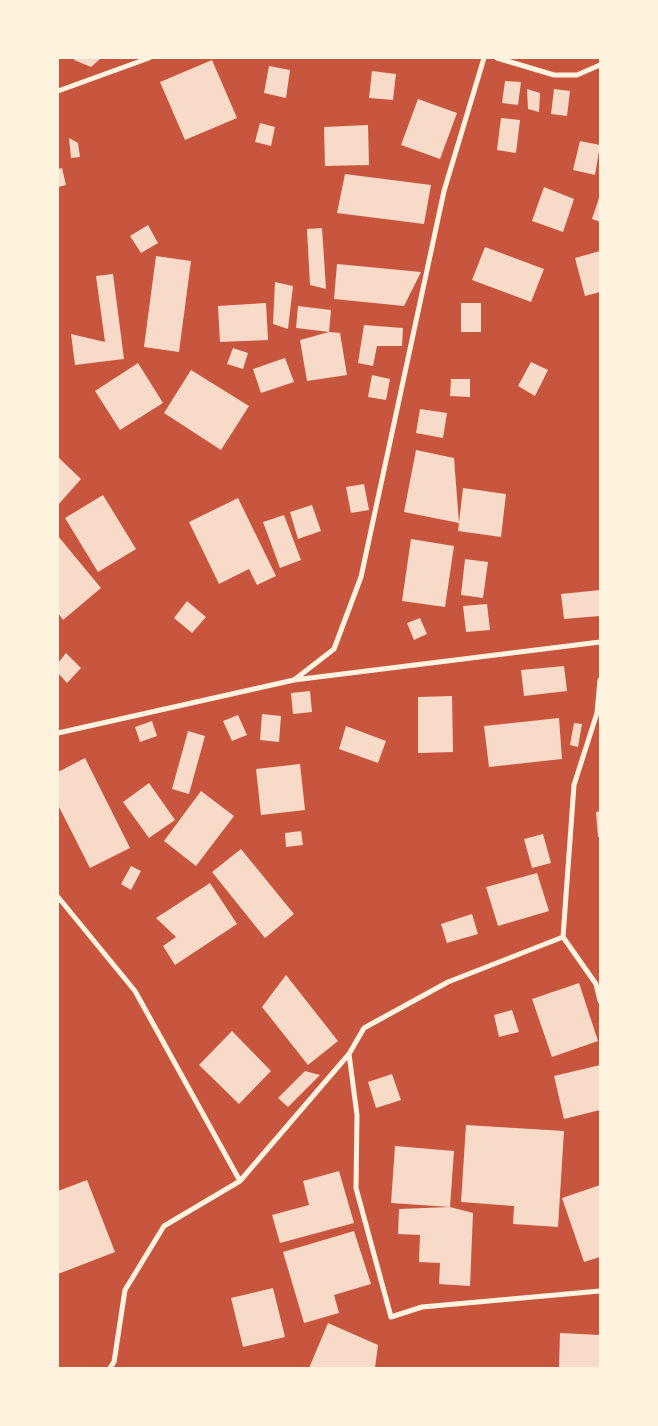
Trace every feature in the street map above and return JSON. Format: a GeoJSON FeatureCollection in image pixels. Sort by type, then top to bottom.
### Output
{"type":"FeatureCollection","features":[{"type":"Feature","properties":{"kind":"street"},"geometry":{"type":"LineString","coordinates":[[58,91],[149,58]]}},
{"type":"Feature","properties":{"kind":"street"},"geometry":{"type":"LineString","coordinates":[[294,680],[334,649],[361,577],[444,191],[484,58]]}},
{"type":"Feature","properties":{"kind":"street"},"geometry":{"type":"LineString","coordinates":[[497,58],[554,75],[577,75],[600,65]]}},
{"type":"Feature","properties":{"kind":"street"},"geometry":{"type":"LineString","coordinates":[[58,733],[294,680],[600,642]]}},
{"type":"Feature","properties":{"kind":"street"},"geometry":{"type":"LineString","coordinates":[[600,680],[597,712],[574,785],[563,936],[596,984],[600,1001]]}},
{"type":"Feature","properties":{"kind":"street"},"geometry":{"type":"LineString","coordinates":[[58,897],[135,991],[240,1181]]}},
{"type":"Feature","properties":{"kind":"street"},"geometry":{"type":"LineString","coordinates":[[110,1368],[114,1362],[125,1290],[164,1226],[240,1181],[349,1054],[364,1028],[448,982],[563,936]]}},
{"type":"Feature","properties":{"kind":"street"},"geometry":{"type":"LineString","coordinates":[[349,1054],[357,1115],[356,1188],[391,1317],[422,1308],[600,1291]]}},
{"type":"Feature","properties":{"kind":"building"},"geometry":{"type":"Polygon","coordinates":[[[76,58],[100,59],[91,67],[74,60],[76,58]]]}},
{"type":"Feature","properties":{"kind":"building"},"geometry":{"type":"Polygon","coordinates":[[[212,60],[237,118],[185,140],[160,82],[212,60]]]}},
{"type":"Feature","properties":{"kind":"building"},"geometry":{"type":"Polygon","coordinates":[[[269,66],[290,70],[286,98],[264,93],[269,66]]]}},
{"type":"Feature","properties":{"kind":"building"},"geometry":{"type":"Polygon","coordinates":[[[372,71],[396,74],[393,100],[369,98],[372,71]]]}},
{"type":"Feature","properties":{"kind":"building"},"geometry":{"type":"Polygon","coordinates":[[[505,81],[521,82],[518,105],[502,103],[505,81]]]}},
{"type":"Feature","properties":{"kind":"building"},"geometry":{"type":"Polygon","coordinates":[[[527,89],[540,93],[539,112],[528,109],[527,89]]]}},
{"type":"Feature","properties":{"kind":"building"},"geometry":{"type":"Polygon","coordinates":[[[554,89],[570,91],[567,116],[551,114],[554,89]]]}},
{"type":"Feature","properties":{"kind":"building"},"geometry":{"type":"Polygon","coordinates":[[[418,99],[457,113],[440,159],[401,145],[418,99]]]}},
{"type":"Feature","properties":{"kind":"building"},"geometry":{"type":"Polygon","coordinates":[[[501,118],[520,120],[516,153],[497,150],[501,118]]]}},
{"type":"Feature","properties":{"kind":"building"},"geometry":{"type":"Polygon","coordinates":[[[260,123],[275,127],[271,146],[255,142],[260,123]]]}},
{"type":"Feature","properties":{"kind":"building"},"geometry":{"type":"Polygon","coordinates":[[[368,125],[369,165],[325,166],[324,127],[368,125]]]}},
{"type":"Feature","properties":{"kind":"building"},"geometry":{"type":"Polygon","coordinates":[[[69,138],[78,143],[80,157],[71,158],[69,138]]]}},
{"type":"Feature","properties":{"kind":"building"},"geometry":{"type":"Polygon","coordinates":[[[580,141],[600,145],[595,175],[573,170],[580,141]]]}},
{"type":"Feature","properties":{"kind":"building"},"geometry":{"type":"Polygon","coordinates":[[[62,168],[66,185],[58,187],[58,169],[62,168]]]}},
{"type":"Feature","properties":{"kind":"building"},"geometry":{"type":"Polygon","coordinates":[[[345,174],[431,185],[424,224],[337,213],[345,174]]]}},
{"type":"Feature","properties":{"kind":"building"},"geometry":{"type":"Polygon","coordinates":[[[544,187],[574,199],[563,232],[532,221],[544,187]]]}},
{"type":"Feature","properties":{"kind":"building"},"geometry":{"type":"Polygon","coordinates":[[[600,195],[600,222],[592,219],[600,195]]]}},
{"type":"Feature","properties":{"kind":"building"},"geometry":{"type":"Polygon","coordinates":[[[148,225],[158,243],[141,253],[130,236],[148,225]]]}},
{"type":"Feature","properties":{"kind":"building"},"geometry":{"type":"Polygon","coordinates":[[[322,228],[326,289],[310,285],[307,229],[322,228]]]}},
{"type":"Feature","properties":{"kind":"building"},"geometry":{"type":"Polygon","coordinates":[[[485,247],[544,269],[531,302],[472,280],[485,247]]]}},
{"type":"Feature","properties":{"kind":"building"},"geometry":{"type":"Polygon","coordinates":[[[600,251],[600,292],[585,296],[575,258],[600,251]]]}},
{"type":"Feature","properties":{"kind":"building"},"geometry":{"type":"Polygon","coordinates":[[[156,256],[191,261],[179,352],[144,347],[156,256]]]}},
{"type":"Feature","properties":{"kind":"building"},"geometry":{"type":"Polygon","coordinates":[[[337,264],[421,272],[404,306],[334,299],[337,264]]]}},
{"type":"Feature","properties":{"kind":"building"},"geometry":{"type":"Polygon","coordinates":[[[113,274],[124,359],[75,365],[71,334],[105,342],[96,276],[113,274]]]}},
{"type":"Feature","properties":{"kind":"building"},"geometry":{"type":"Polygon","coordinates":[[[275,282],[293,286],[288,329],[273,324],[275,282]]]}},
{"type":"Feature","properties":{"kind":"building"},"geometry":{"type":"Polygon","coordinates":[[[266,303],[268,340],[220,342],[218,306],[266,303]]]}},
{"type":"Feature","properties":{"kind":"building"},"geometry":{"type":"Polygon","coordinates":[[[461,303],[481,303],[481,332],[461,332],[461,303]]]}},
{"type":"Feature","properties":{"kind":"building"},"geometry":{"type":"Polygon","coordinates":[[[298,306],[331,310],[329,332],[296,328],[298,306]]]}},
{"type":"Feature","properties":{"kind":"building"},"geometry":{"type":"Polygon","coordinates":[[[364,325],[403,328],[402,346],[377,346],[373,366],[358,363],[364,325]]]}},
{"type":"Feature","properties":{"kind":"building"},"geometry":{"type":"Polygon","coordinates":[[[329,332],[340,333],[347,375],[307,381],[300,340],[329,332]]]}},
{"type":"Feature","properties":{"kind":"building"},"geometry":{"type":"Polygon","coordinates":[[[233,348],[248,353],[243,369],[227,364],[233,348]]]}},
{"type":"Feature","properties":{"kind":"building"},"geometry":{"type":"Polygon","coordinates":[[[285,358],[294,382],[261,393],[253,369],[285,358]]]}},
{"type":"Feature","properties":{"kind":"building"},"geometry":{"type":"Polygon","coordinates":[[[531,362],[548,370],[535,396],[518,386],[531,362]]]}},
{"type":"Feature","properties":{"kind":"building"},"geometry":{"type":"Polygon","coordinates":[[[138,363],[163,403],[120,430],[95,391],[138,363]]]}},
{"type":"Feature","properties":{"kind":"building"},"geometry":{"type":"Polygon","coordinates":[[[191,370],[249,406],[221,450],[164,413],[191,370]]]}},
{"type":"Feature","properties":{"kind":"building"},"geometry":{"type":"Polygon","coordinates":[[[372,375],[390,379],[386,400],[368,397],[372,375]]]}},
{"type":"Feature","properties":{"kind":"building"},"geometry":{"type":"Polygon","coordinates":[[[451,379],[470,379],[470,397],[450,396],[451,379]]]}},
{"type":"Feature","properties":{"kind":"building"},"geometry":{"type":"Polygon","coordinates":[[[420,409],[447,413],[443,438],[416,433],[420,409]]]}},
{"type":"Feature","properties":{"kind":"building"},"geometry":{"type":"Polygon","coordinates":[[[416,450],[454,458],[459,523],[404,512],[416,450]]]}},
{"type":"Feature","properties":{"kind":"building"},"geometry":{"type":"Polygon","coordinates":[[[58,459],[81,479],[58,505],[58,459]]]}},
{"type":"Feature","properties":{"kind":"building"},"geometry":{"type":"Polygon","coordinates":[[[364,484],[369,510],[351,513],[346,487],[364,484]]]}},
{"type":"Feature","properties":{"kind":"building"},"geometry":{"type":"Polygon","coordinates":[[[463,488],[506,494],[501,537],[458,531],[463,488]]]}},
{"type":"Feature","properties":{"kind":"building"},"geometry":{"type":"Polygon","coordinates":[[[103,495],[136,549],[98,572],[65,518],[103,495]]]}},
{"type":"Feature","properties":{"kind":"building"},"geometry":{"type":"Polygon","coordinates":[[[238,498],[276,576],[257,585],[249,569],[219,584],[189,522],[238,498]]]}},
{"type":"Feature","properties":{"kind":"building"},"geometry":{"type":"Polygon","coordinates":[[[312,505],[321,531],[298,539],[290,512],[312,505]]]}},
{"type":"Feature","properties":{"kind":"building"},"geometry":{"type":"Polygon","coordinates":[[[284,515],[301,560],[280,568],[263,522],[284,515]]]}},
{"type":"Feature","properties":{"kind":"building"},"geometry":{"type":"Polygon","coordinates":[[[58,536],[101,588],[63,620],[58,613],[58,536]]]}},
{"type":"Feature","properties":{"kind":"building"},"geometry":{"type":"Polygon","coordinates":[[[411,539],[454,546],[445,607],[402,601],[411,539]]]}},
{"type":"Feature","properties":{"kind":"building"},"geometry":{"type":"Polygon","coordinates":[[[465,559],[488,562],[483,598],[461,595],[465,559]]]}},
{"type":"Feature","properties":{"kind":"building"},"geometry":{"type":"Polygon","coordinates":[[[600,590],[600,616],[564,619],[561,594],[600,590]]]}},
{"type":"Feature","properties":{"kind":"building"},"geometry":{"type":"Polygon","coordinates":[[[187,601],[206,617],[192,633],[174,618],[187,601]]]}},
{"type":"Feature","properties":{"kind":"building"},"geometry":{"type":"Polygon","coordinates":[[[487,604],[490,630],[466,632],[463,606],[487,604]]]}},
{"type":"Feature","properties":{"kind":"building"},"geometry":{"type":"Polygon","coordinates":[[[420,618],[427,634],[414,640],[407,623],[420,618]]]}},
{"type":"Feature","properties":{"kind":"building"},"geometry":{"type":"Polygon","coordinates":[[[66,653],[81,668],[67,683],[58,673],[58,663],[66,653]]]}},
{"type":"Feature","properties":{"kind":"building"},"geometry":{"type":"Polygon","coordinates":[[[564,666],[567,691],[524,696],[521,670],[564,666]]]}},
{"type":"Feature","properties":{"kind":"building"},"geometry":{"type":"Polygon","coordinates":[[[310,691],[312,712],[293,714],[291,693],[310,691]]]}},
{"type":"Feature","properties":{"kind":"building"},"geometry":{"type":"Polygon","coordinates":[[[452,696],[453,752],[418,753],[418,697],[452,696]]]}},
{"type":"Feature","properties":{"kind":"building"},"geometry":{"type":"Polygon","coordinates":[[[262,714],[281,716],[279,742],[260,740],[262,714]]]}},
{"type":"Feature","properties":{"kind":"building"},"geometry":{"type":"Polygon","coordinates":[[[238,715],[247,735],[232,741],[223,721],[238,715]]]}},
{"type":"Feature","properties":{"kind":"building"},"geometry":{"type":"Polygon","coordinates":[[[559,718],[562,759],[489,767],[484,726],[559,718]]]}},
{"type":"Feature","properties":{"kind":"building"},"geometry":{"type":"Polygon","coordinates":[[[152,721],[157,736],[140,742],[135,727],[152,721]]]}},
{"type":"Feature","properties":{"kind":"building"},"geometry":{"type":"Polygon","coordinates":[[[574,723],[582,724],[578,747],[570,745],[574,723]]]}},
{"type":"Feature","properties":{"kind":"building"},"geometry":{"type":"Polygon","coordinates":[[[346,726],[386,741],[378,763],[339,749],[346,726]]]}},
{"type":"Feature","properties":{"kind":"building"},"geometry":{"type":"Polygon","coordinates":[[[188,731],[205,736],[189,794],[172,789],[188,731]]]}},
{"type":"Feature","properties":{"kind":"building"},"geometry":{"type":"Polygon","coordinates":[[[85,758],[130,848],[90,868],[58,805],[58,772],[85,758]]]}},
{"type":"Feature","properties":{"kind":"building"},"geometry":{"type":"Polygon","coordinates":[[[300,764],[305,810],[261,815],[256,769],[300,764]]]}},
{"type":"Feature","properties":{"kind":"building"},"geometry":{"type":"Polygon","coordinates":[[[149,783],[175,820],[149,838],[123,802],[149,783]]]}},
{"type":"Feature","properties":{"kind":"building"},"geometry":{"type":"Polygon","coordinates":[[[201,791],[234,816],[196,866],[164,841],[201,791]]]}},
{"type":"Feature","properties":{"kind":"building"},"geometry":{"type":"Polygon","coordinates":[[[600,811],[600,837],[598,837],[596,812],[600,811]]]}},
{"type":"Feature","properties":{"kind":"building"},"geometry":{"type":"Polygon","coordinates":[[[301,831],[303,845],[286,847],[285,833],[301,831]]]}},
{"type":"Feature","properties":{"kind":"building"},"geometry":{"type":"Polygon","coordinates":[[[543,834],[551,863],[532,868],[524,839],[543,834]]]}},
{"type":"Feature","properties":{"kind":"building"},"geometry":{"type":"Polygon","coordinates":[[[241,849],[294,914],[265,938],[212,872],[241,849]]]}},
{"type":"Feature","properties":{"kind":"building"},"geometry":{"type":"Polygon","coordinates":[[[131,866],[141,871],[131,890],[121,884],[131,866]]]}},
{"type":"Feature","properties":{"kind":"building"},"geometry":{"type":"Polygon","coordinates":[[[537,873],[549,911],[498,926],[486,887],[537,873]]]}},
{"type":"Feature","properties":{"kind":"building"},"geometry":{"type":"Polygon","coordinates":[[[210,883],[237,924],[175,965],[163,946],[176,937],[156,918],[210,883]]]}},
{"type":"Feature","properties":{"kind":"building"},"geometry":{"type":"Polygon","coordinates":[[[472,914],[478,934],[447,943],[441,924],[472,914]]]}},
{"type":"Feature","properties":{"kind":"building"},"geometry":{"type":"Polygon","coordinates":[[[286,975],[338,1041],[308,1065],[262,1007],[286,975]]]}},
{"type":"Feature","properties":{"kind":"building"},"geometry":{"type":"Polygon","coordinates":[[[579,983],[598,1041],[552,1057],[532,999],[579,983]]]}},
{"type":"Feature","properties":{"kind":"building"},"geometry":{"type":"Polygon","coordinates":[[[512,1010],[519,1032],[499,1037],[494,1015],[512,1010]]]}},
{"type":"Feature","properties":{"kind":"building"},"geometry":{"type":"Polygon","coordinates":[[[232,1031],[271,1071],[239,1104],[199,1065],[232,1031]]]}},
{"type":"Feature","properties":{"kind":"building"},"geometry":{"type":"Polygon","coordinates":[[[600,1065],[600,1110],[564,1119],[554,1076],[600,1065]]]}},
{"type":"Feature","properties":{"kind":"building"},"geometry":{"type":"Polygon","coordinates":[[[305,1071],[320,1075],[288,1107],[278,1098],[305,1071]]]}},
{"type":"Feature","properties":{"kind":"building"},"geometry":{"type":"Polygon","coordinates":[[[392,1074],[401,1100],[376,1108],[368,1082],[392,1074]]]}},
{"type":"Feature","properties":{"kind":"building"},"geometry":{"type":"Polygon","coordinates":[[[466,1125],[564,1131],[558,1227],[513,1224],[514,1206],[461,1202],[466,1125]]]}},
{"type":"Feature","properties":{"kind":"building"},"geometry":{"type":"Polygon","coordinates":[[[395,1146],[454,1151],[450,1207],[391,1203],[395,1146]]]}},
{"type":"Feature","properties":{"kind":"building"},"geometry":{"type":"Polygon","coordinates":[[[339,1171],[354,1223],[280,1243],[272,1215],[309,1205],[303,1181],[339,1171]]]}},
{"type":"Feature","properties":{"kind":"building"},"geometry":{"type":"Polygon","coordinates":[[[87,1180],[115,1252],[58,1274],[58,1191],[87,1180]]]}},
{"type":"Feature","properties":{"kind":"building"},"geometry":{"type":"Polygon","coordinates":[[[600,1185],[600,1257],[584,1262],[562,1198],[600,1185]]]}},
{"type":"Feature","properties":{"kind":"building"},"geometry":{"type":"Polygon","coordinates":[[[450,1207],[473,1213],[470,1286],[439,1284],[440,1263],[419,1262],[420,1235],[398,1234],[399,1209],[450,1207]]]}},
{"type":"Feature","properties":{"kind":"building"},"geometry":{"type":"Polygon","coordinates":[[[354,1231],[371,1284],[334,1295],[339,1313],[304,1323],[283,1252],[354,1231]]]}},
{"type":"Feature","properties":{"kind":"building"},"geometry":{"type":"Polygon","coordinates":[[[273,1288],[285,1337],[243,1347],[231,1298],[273,1288]]]}},
{"type":"Feature","properties":{"kind":"building"},"geometry":{"type":"Polygon","coordinates":[[[328,1323],[378,1345],[375,1368],[309,1368],[328,1323]]]}},
{"type":"Feature","properties":{"kind":"building"},"geometry":{"type":"Polygon","coordinates":[[[560,1333],[600,1335],[600,1368],[559,1368],[560,1333]]]}}]}
